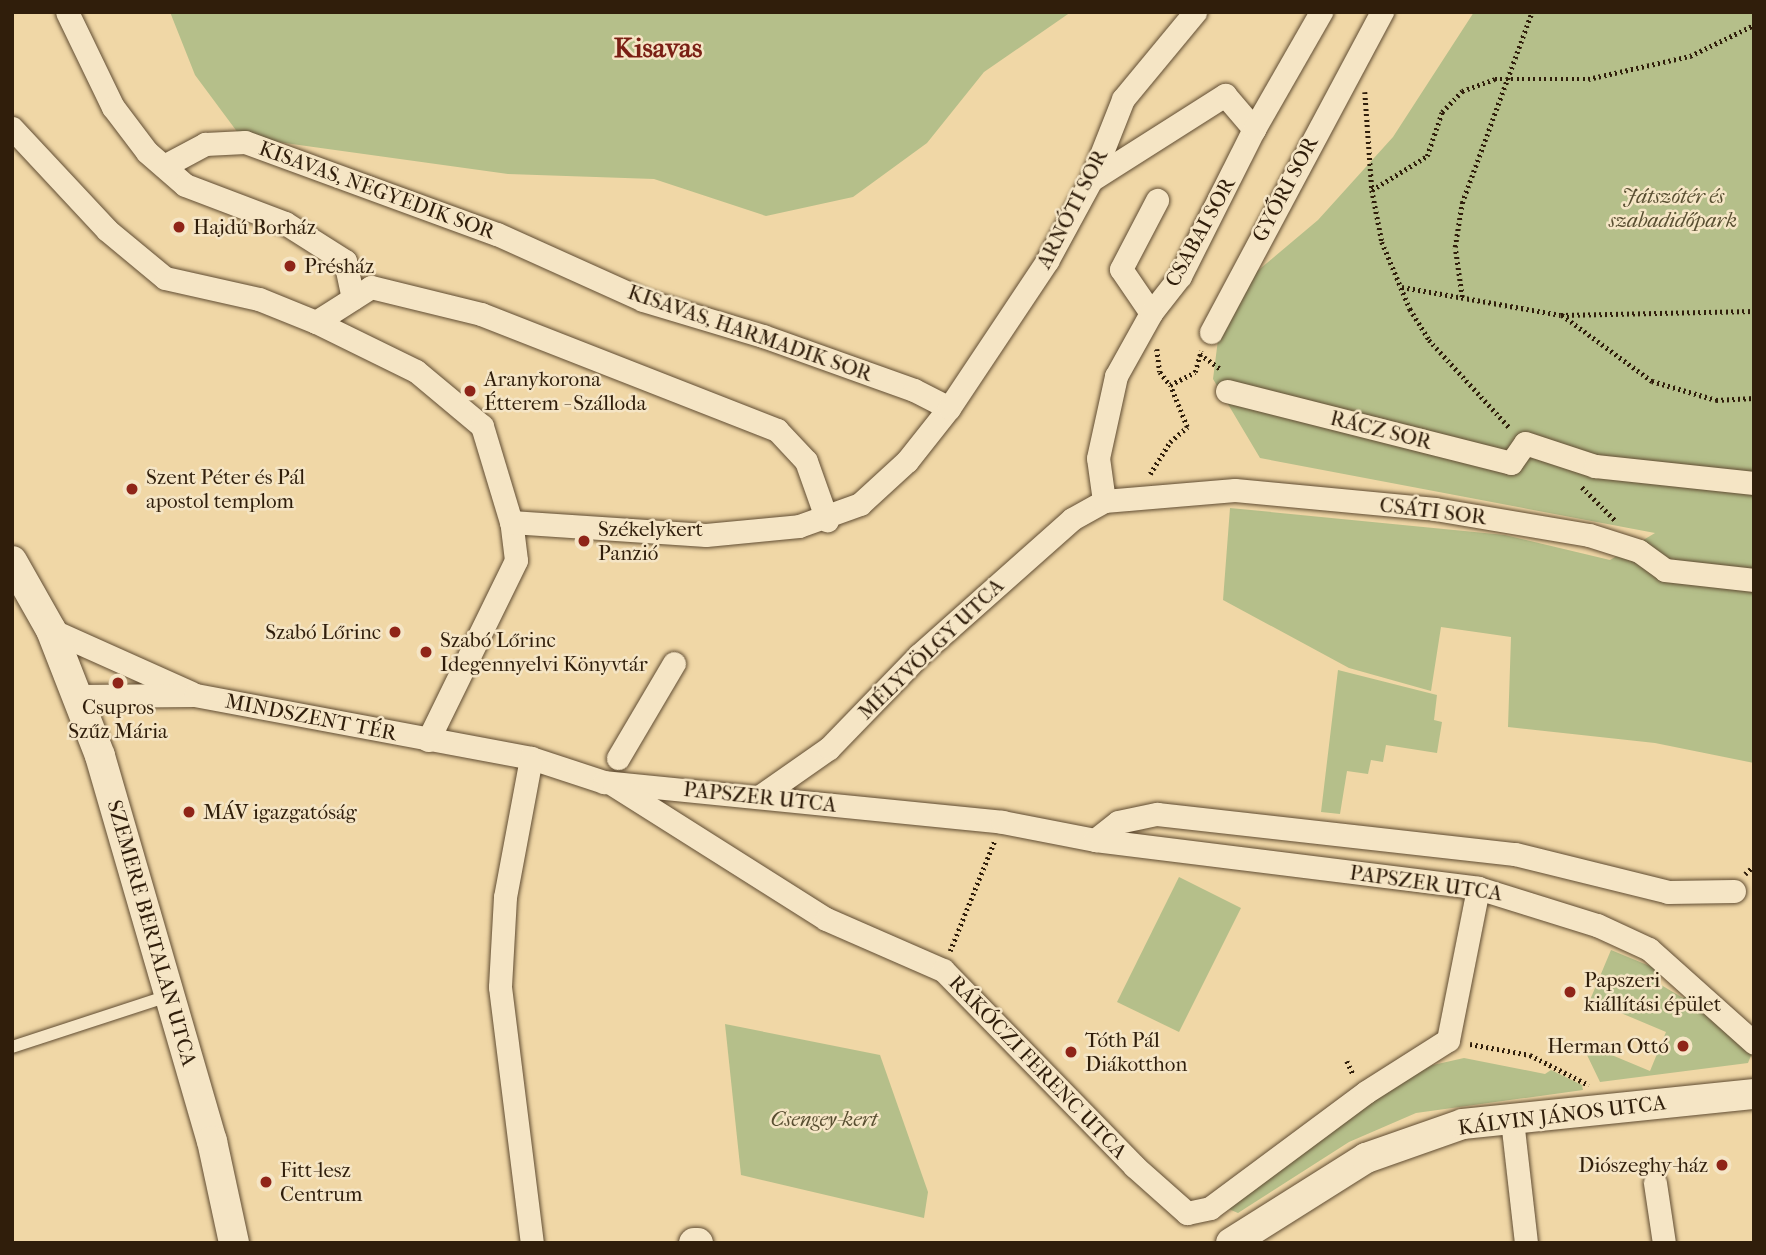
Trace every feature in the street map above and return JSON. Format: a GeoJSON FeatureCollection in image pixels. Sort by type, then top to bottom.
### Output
{"type":"FeatureCollection","features":[{"type":"Feature","properties":{"kind":"street"},"geometry":{"type":"LineString","coordinates":[[66,12],[113,107],[164,166],[185,185],[285,223],[345,261],[353,298]]}},
{"type":"Feature","properties":{"kind":"street","name":"ARNÓTI SOR"},"geometry":{"type":"LineString","coordinates":[[827,520],[869,496],[907,461],[949,408],[1047,261],[1091,180],[1123,99],[1195,12]]}},
{"type":"Feature","properties":{"kind":"street","name":"CSABAI SOR"},"geometry":{"type":"LineString","coordinates":[[1104,501],[1098,458],[1116,376],[1151,313],[1180,276],[1254,129],[1321,12]]}},
{"type":"Feature","properties":{"kind":"street","name":"GYŐRI SOR"},"geometry":{"type":"LineString","coordinates":[[1211,332],[1282,192],[1382,12]]}},
{"type":"Feature","properties":{"kind":"street"},"geometry":{"type":"LineString","coordinates":[[1091,180],[1225,95],[1254,129]]}},
{"type":"Feature","properties":{"kind":"street"},"geometry":{"type":"LineString","coordinates":[[12,128],[107,230],[164,278],[259,299],[316,321],[416,371],[482,426],[511,522],[516,560],[428,740]]}},
{"type":"Feature","properties":{"kind":"street","name":"KISAVAS, NEGYEDIK SOR"},"geometry":{"type":"LineString","coordinates":[[164,166],[205,144],[245,142],[550,258]]}},
{"type":"Feature","properties":{"kind":"street"},"geometry":{"type":"LineString","coordinates":[[1151,313],[1121,269],[1157,200]]}},
{"type":"Feature","properties":{"kind":"street","name":"KISAVAS, HARMADIK SOR"},"geometry":{"type":"LineString","coordinates":[[550,258],[643,300],[775,341],[914,390],[949,408]]}},
{"type":"Feature","properties":{"kind":"street"},"geometry":{"type":"LineString","coordinates":[[316,321],[371,287],[481,314],[776,430],[806,461],[827,520],[706,535],[511,522]]}},
{"type":"Feature","properties":{"kind":"street","name":"RÁCZ SOR"},"geometry":{"type":"LineString","coordinates":[[1228,382],[1511,463],[1525,443]]}},
{"type":"Feature","properties":{"kind":"street"},"geometry":{"type":"LineString","coordinates":[[1525,443],[1606,468],[1754,483]]}},
{"type":"Feature","properties":{"kind":"street","name":"CSÁTI SOR"},"geometry":{"type":"LineString","coordinates":[[1104,501],[1235,491],[1435,509],[1589,535],[1639,551],[1665,570],[1754,580]]}},
{"type":"Feature","properties":{"kind":"street","name":"MÉLYVÖLGY UTCA"},"geometry":{"type":"LineString","coordinates":[[759,797],[830,748],[919,654],[1072,519],[1104,501]]}},
{"type":"Feature","properties":{"kind":"street","name":"SZEMERE BERTALAN UTCA"},"geometry":{"type":"LineString","coordinates":[[12,561],[51,630],[79,696],[172,995],[234,1243]]}},
{"type":"Feature","properties":{"kind":"street","name":"MINDSZENT TÉR"},"geometry":{"type":"LineString","coordinates":[[51,630],[195,695]]}},
{"type":"Feature","properties":{"kind":"street"},"geometry":{"type":"LineString","coordinates":[[618,758],[674,663]]}},
{"type":"Feature","properties":{"kind":"street","name":"MINDSZENT TÉR"},"geometry":{"type":"LineString","coordinates":[[79,696],[195,695],[428,740]]}},
{"type":"Feature","properties":{"kind":"street","name":"PAPSZER UTCA"},"geometry":{"type":"LineString","coordinates":[[428,740],[531,758],[608,783],[1002,822],[1095,840],[1478,888],[1597,925],[1648,949],[1754,1043]]}},
{"type":"Feature","properties":{"kind":"street"},"geometry":{"type":"LineString","coordinates":[[531,758],[505,897],[500,987],[532,1243]]}},
{"type":"Feature","properties":{"kind":"street","name":"RÁKÓCZI FERENC UTCA"},"geometry":{"type":"LineString","coordinates":[[608,783],[826,919],[943,970],[1178,1209],[1187,1213],[1200,1212],[1366,1092],[1448,1040]]}},
{"type":"Feature","properties":{"kind":"street","name":"PAPSZER UTCA"},"geometry":{"type":"LineString","coordinates":[[1095,840],[1118,822],[1157,814],[1515,854],[1668,892],[1740,882]]}},
{"type":"Feature","properties":{"kind":"street"},"geometry":{"type":"LineString","coordinates":[[1448,1040],[1478,888]]}},
{"type":"Feature","properties":{"kind":"street","name":"KÁLVIN JÁNOS UTCA"},"geometry":{"type":"LineString","coordinates":[[1231,1243],[1324,1180],[1387,1149],[1463,1124],[1754,1094]]}},
{"type":"Feature","properties":{"kind":"street"},"geometry":{"type":"LineString","coordinates":[[1512,1119],[1526,1243]]}},
{"type":"Feature","properties":{"kind":"street"},"geometry":{"type":"LineString","coordinates":[[1656,1183],[1664,1243]]}},
{"type":"Feature","properties":{"kind":"lane"},"geometry":{"type":"LineString","coordinates":[[608,783],[618,758]]}},
{"type":"Feature","properties":{"kind":"lane"},"geometry":{"type":"LineString","coordinates":[[12,1047],[172,995]]}},
{"type":"Feature","properties":{"kind":"path"},"geometry":{"type":"LineString","coordinates":[[1462,297],[1455,247],[1462,204],[1532,12]]}},
{"type":"Feature","properties":{"kind":"path"},"geometry":{"type":"LineString","coordinates":[[1372,190],[1427,156],[1442,112],[1462,91],[1507,80],[1588,79],[1690,56],[1754,25]]}},
{"type":"Feature","properties":{"kind":"path"},"geometry":{"type":"LineString","coordinates":[[1365,90],[1372,190],[1382,242],[1402,287],[1429,340],[1525,443]]}},
{"type":"Feature","properties":{"kind":"path"},"geometry":{"type":"LineString","coordinates":[[1402,287],[1561,315],[1754,311]]}},
{"type":"Feature","properties":{"kind":"path"},"geometry":{"type":"LineString","coordinates":[[1561,315],[1652,381],[1716,400],[1754,398]]}},
{"type":"Feature","properties":{"kind":"path"},"geometry":{"type":"LineString","coordinates":[[1137,498],[1170,442],[1186,427],[1170,385],[1195,372],[1199,354],[1211,332]]}},
{"type":"Feature","properties":{"kind":"path"},"geometry":{"type":"LineString","coordinates":[[1199,354],[1228,382]]}},
{"type":"Feature","properties":{"kind":"path"},"geometry":{"type":"LineString","coordinates":[[1578,484],[1608,510],[1639,551]]}},
{"type":"Feature","properties":{"kind":"path"},"geometry":{"type":"LineString","coordinates":[[943,970],[1002,822]]}},
{"type":"Feature","properties":{"kind":"path"},"geometry":{"type":"LineString","coordinates":[[1740,882],[1754,866]]}},
{"type":"Feature","properties":{"kind":"path"},"geometry":{"type":"LineString","coordinates":[[1448,1040],[1530,1055],[1601,1092]]}},
{"type":"Feature","properties":{"kind":"green space"},"geometry":{"type":"Polygon","coordinates":[[[170,12],[1071,12],[984,72],[927,143],[853,197],[766,216],[654,179],[508,174],[241,137],[195,75],[170,12]]]}},
{"type":"Feature","properties":{"kind":"green space","name":"Játszótér és szabadidőpark"},"geometry":{"type":"Polygon","coordinates":[[[1474,12],[1754,12],[1754,763],[1655,743],[1508,727],[1511,637],[1441,627],[1431,691],[1349,668],[1223,600],[1230,508],[1505,535],[1610,560],[1655,533],[1260,458],[1213,379],[1223,300],[1318,220],[1393,137],[1474,12]]]}},
{"type":"Feature","properties":{"kind":"green space"},"geometry":{"type":"Polygon","coordinates":[[[1338,670],[1437,695],[1434,720],[1442,722],[1437,753],[1386,745],[1383,762],[1371,760],[1368,774],[1347,771],[1340,814],[1321,812],[1338,670]]]}},
{"type":"Feature","properties":{"kind":"green space"},"geometry":{"type":"Polygon","coordinates":[[[1179,877],[1241,908],[1179,1032],[1117,1002],[1179,877]]]}},
{"type":"Feature","properties":{"kind":"green space"},"geometry":{"type":"Polygon","coordinates":[[[1611,950],[1657,969],[1651,979],[1683,998],[1690,994],[1752,1053],[1748,1063],[1600,1082],[1587,1055],[1590,1046],[1650,1071],[1666,1032],[1590,1000],[1611,950]]]}},
{"type":"Feature","properties":{"kind":"green space","name":"Csengey-kert"},"geometry":{"type":"Polygon","coordinates":[[[725,1024],[880,1055],[928,1192],[924,1218],[741,1175],[725,1024]]]}},
{"type":"Feature","properties":{"kind":"green space"},"geometry":{"type":"Polygon","coordinates":[[[1464,1058],[1545,1074],[1551,1070],[1582,1085],[1583,1090],[1416,1113],[1349,1142],[1238,1213],[1224,1207],[1394,1082],[1433,1065],[1464,1058]]]}},
{"type":"Feature","properties":{"kind":"place","name":"Hajdú Borház"},"geometry":{"type":"Point","coordinates":[179,227]}},
{"type":"Feature","properties":{"kind":"place","name":"Présház"},"geometry":{"type":"Point","coordinates":[290,266]}},
{"type":"Feature","properties":{"kind":"place","name":"Aranykorona Étterem - Szálloda"},"geometry":{"type":"Point","coordinates":[470,391]}},
{"type":"Feature","properties":{"kind":"place","name":"Szent Péter és Pál apostol templom"},"geometry":{"type":"Point","coordinates":[132,489]}},
{"type":"Feature","properties":{"kind":"place","name":"Székelykert Panzió"},"geometry":{"type":"Point","coordinates":[584,541]}},
{"type":"Feature","properties":{"kind":"place","name":"Szabó Lőrinc"},"geometry":{"type":"Point","coordinates":[395,632]}},
{"type":"Feature","properties":{"kind":"place","name":"Szabó Lőrinc Idegennyelvi Könyvtár"},"geometry":{"type":"Point","coordinates":[426,652]}},
{"type":"Feature","properties":{"kind":"place","name":"Csupros Szűz Mária"},"geometry":{"type":"Point","coordinates":[118,683]}},
{"type":"Feature","properties":{"kind":"place","name":"MÁV igazgatóság"},"geometry":{"type":"Point","coordinates":[189,812]}},
{"type":"Feature","properties":{"kind":"place","name":"Papszeri kiállítási épület"},"geometry":{"type":"Point","coordinates":[1570,992]}},
{"type":"Feature","properties":{"kind":"place","name":"Herman Ottó"},"geometry":{"type":"Point","coordinates":[1683,1046]}},
{"type":"Feature","properties":{"kind":"place","name":"Tóth Pál Diákotthon"},"geometry":{"type":"Point","coordinates":[1071,1052]}},
{"type":"Feature","properties":{"kind":"place","name":"Diószeghy-ház"},"geometry":{"type":"Point","coordinates":[1722,1165]}},
{"type":"Feature","properties":{"kind":"place","name":"Fitt-lesz Centrum"},"geometry":{"type":"Point","coordinates":[266,1182]}},
{"type":"Feature","properties":{"kind":"district","name":"Kisavas"},"geometry":{"type":"Point","coordinates":[658,48]}}]}
